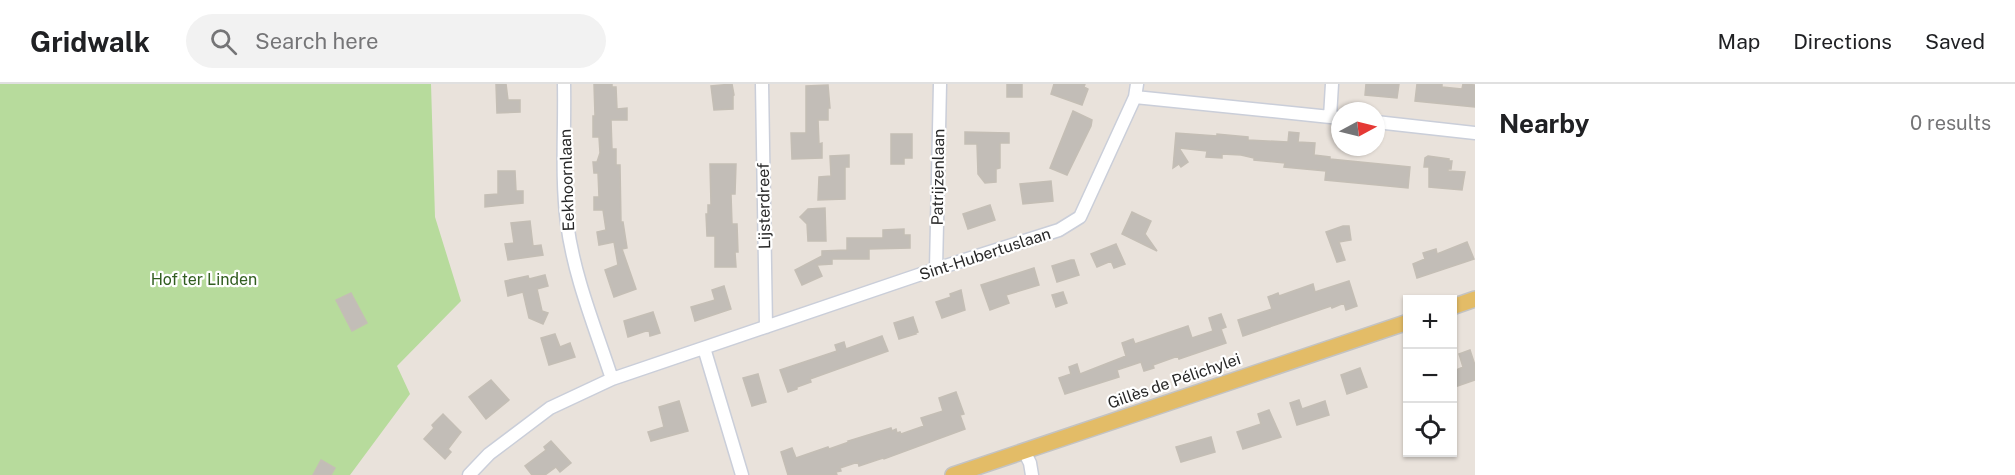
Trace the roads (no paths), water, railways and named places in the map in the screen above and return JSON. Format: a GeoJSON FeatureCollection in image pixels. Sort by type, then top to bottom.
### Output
{"type":"FeatureCollection","features":[{"type":"Feature","properties":{"kind":"main road"},"geometry":{"type":"LineString","coordinates":[[1457,304],[1475,299]]}},
{"type":"Feature","properties":{"kind":"main road","name":"Gillès de Pélichylei"},"geometry":{"type":"LineString","coordinates":[[953,475],[1403,323]]}},
{"type":"Feature","properties":{"kind":"street","name":"Eekhoornlaan"},"geometry":{"type":"LineString","coordinates":[[564,84],[565,199],[570,244],[582,290],[612,379]]}},
{"type":"Feature","properties":{"kind":"street","name":"Lijsterdreef"},"geometry":{"type":"LineString","coordinates":[[762,84],[766,327]]}},
{"type":"Feature","properties":{"kind":"street","name":"Patrijzenlaan"},"geometry":{"type":"LineString","coordinates":[[936,269],[940,84]]}},
{"type":"Feature","properties":{"kind":"street"},"geometry":{"type":"LineString","coordinates":[[1137,84],[1136,98],[1331,117]]}},
{"type":"Feature","properties":{"kind":"street"},"geometry":{"type":"LineString","coordinates":[[1332,84],[1334,102]]}},
{"type":"Feature","properties":{"kind":"street","name":"Sint-Hubertuslaan"},"geometry":{"type":"LineString","coordinates":[[469,475],[489,454],[550,408],[612,379],[936,269],[1059,230],[1080,217],[1136,98]]}},
{"type":"Feature","properties":{"kind":"street"},"geometry":{"type":"LineString","coordinates":[[1385,123],[1475,133]]}},
{"type":"Feature","properties":{"kind":"street"},"geometry":{"type":"LineString","coordinates":[[704,348],[742,475]]}},
{"type":"Feature","properties":{"kind":"street"},"geometry":{"type":"LineString","coordinates":[[1024,451],[1032,475]]}},
{"type":"Feature","properties":{"kind":"park label","name":"Hof ter Linden"},"geometry":{"type":"Point","coordinates":[204,279]}}]}
